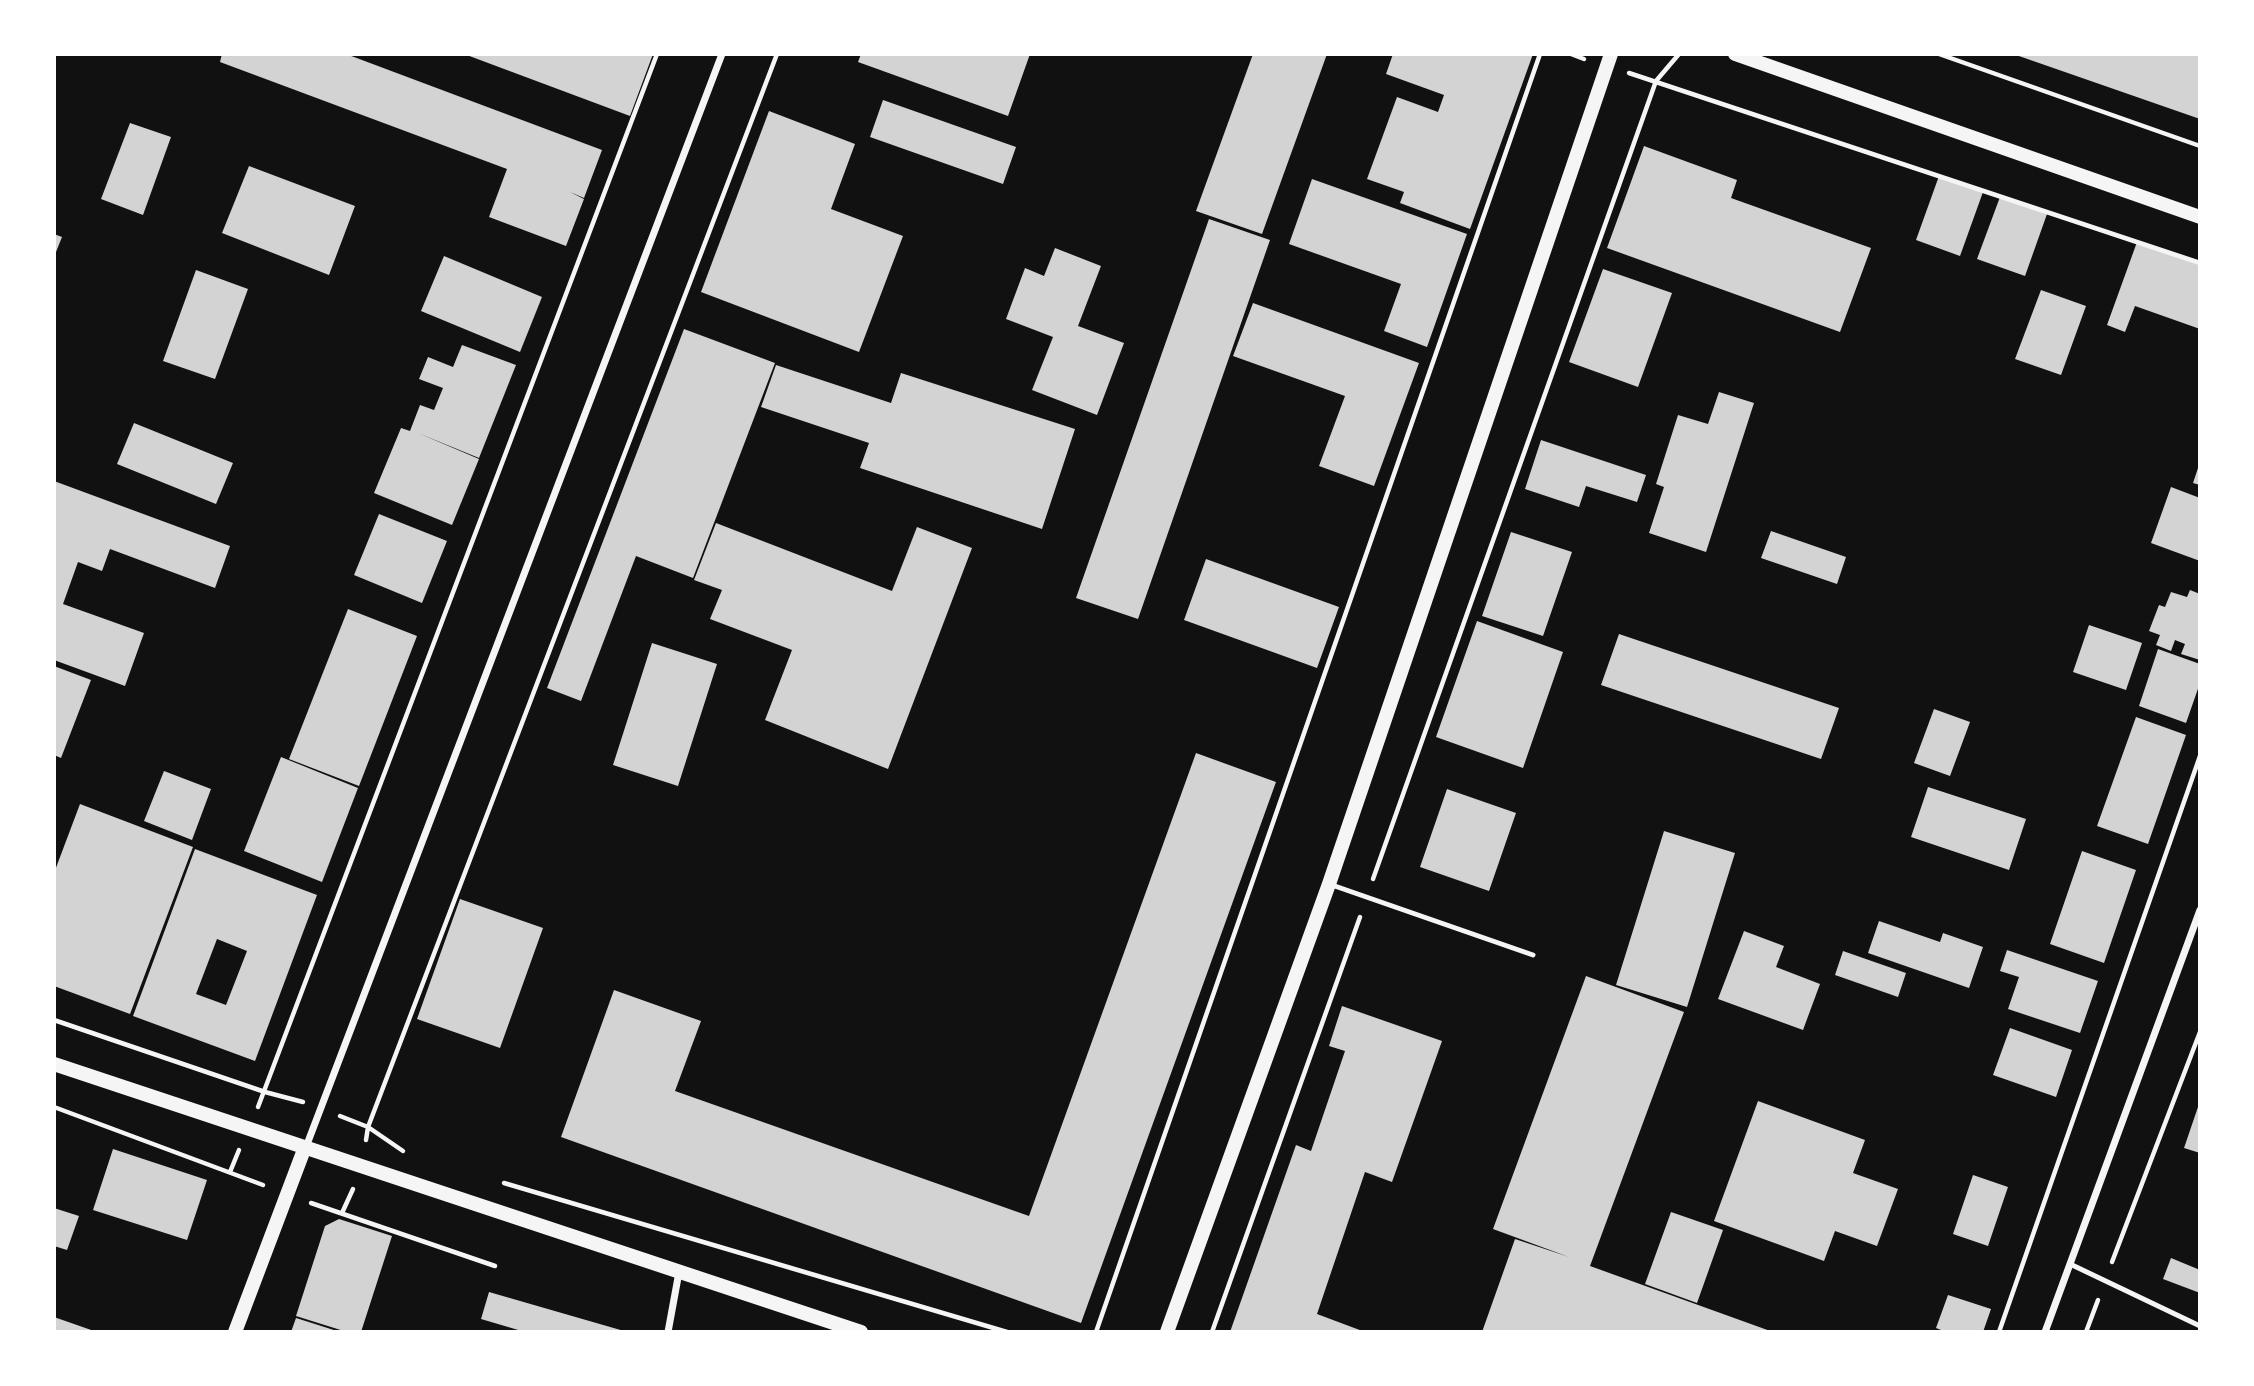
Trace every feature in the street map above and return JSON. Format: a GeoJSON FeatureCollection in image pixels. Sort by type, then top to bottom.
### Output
{"type":"FeatureCollection","features":[{"type":"Feature","properties":{"kind":"main road"},"geometry":{"type":"LineString","coordinates":[[1735,54],[2200,217]]}},
{"type":"Feature","properties":{"kind":"main road"},"geometry":{"type":"LineString","coordinates":[[1167,1332],[1329,884],[1609,61]]}},
{"type":"Feature","properties":{"kind":"main road"},"geometry":{"type":"LineString","coordinates":[[54,1064],[861,1332]]}},
{"type":"Feature","properties":{"kind":"main road"},"geometry":{"type":"LineString","coordinates":[[235,1332],[305,1147]]}},
{"type":"Feature","properties":{"kind":"street"},"geometry":{"type":"LineString","coordinates":[[305,1147],[722,54]]}},
{"type":"Feature","properties":{"kind":"street"},"geometry":{"type":"LineString","coordinates":[[2045,1332],[2200,910]]}},
{"type":"Feature","properties":{"kind":"street"},"geometry":{"type":"LineString","coordinates":[[668,1332],[680,1272]]}},
{"type":"Feature","properties":{"kind":"lane"},"geometry":{"type":"LineString","coordinates":[[1329,884],[1533,955]]}},
{"type":"Feature","properties":{"kind":"lane"},"geometry":{"type":"LineString","coordinates":[[2070,1264],[2200,1326]]}},
{"type":"Feature","properties":{"kind":"path"},"geometry":{"type":"LineString","coordinates":[[230,1172],[265,1092],[657,54]]}},
{"type":"Feature","properties":{"kind":"path"},"geometry":{"type":"LineString","coordinates":[[342,1213],[363,1167],[368,1127],[777,54]]}},
{"type":"Feature","properties":{"kind":"path"},"geometry":{"type":"LineString","coordinates":[[1096,1332],[1540,54]]}},
{"type":"Feature","properties":{"kind":"path"},"geometry":{"type":"LineString","coordinates":[[1571,54],[1609,61],[1656,80],[2200,262]]}},
{"type":"Feature","properties":{"kind":"path"},"geometry":{"type":"LineString","coordinates":[[1212,1332],[1656,80],[1678,54]]}},
{"type":"Feature","properties":{"kind":"path"},"geometry":{"type":"LineString","coordinates":[[1939,54],[2200,146]]}},
{"type":"Feature","properties":{"kind":"path"},"geometry":{"type":"LineString","coordinates":[[1999,1332],[2200,756]]}},
{"type":"Feature","properties":{"kind":"path"},"geometry":{"type":"LineString","coordinates":[[54,1020],[265,1092],[321,1107],[368,1127],[411,1156]]}},
{"type":"Feature","properties":{"kind":"path"},"geometry":{"type":"LineString","coordinates":[[2086,1332],[2200,1032]]}},
{"type":"Feature","properties":{"kind":"path"},"geometry":{"type":"LineString","coordinates":[[491,1180],[1007,1332]]}},
{"type":"Feature","properties":{"kind":"building"},"geometry":{"type":"Polygon","coordinates":[[[222,54],[346,54],[602,150],[584,198],[570,192],[584,199],[566,246],[489,217],[507,169],[220,62],[222,54]]]}},
{"type":"Feature","properties":{"kind":"building"},"geometry":{"type":"Polygon","coordinates":[[[464,54],[653,54],[630,116],[464,54]]]}},
{"type":"Feature","properties":{"kind":"building"},"geometry":{"type":"Polygon","coordinates":[[[861,54],[1030,54],[1008,116],[858,62],[861,54]]]}},
{"type":"Feature","properties":{"kind":"building"},"geometry":{"type":"Polygon","coordinates":[[[1253,54],[1327,54],[1262,234],[1196,211],[1253,54]]]}},
{"type":"Feature","properties":{"kind":"building"},"geometry":{"type":"Polygon","coordinates":[[[1393,54],[1533,54],[1470,229],[1400,203],[1404,192],[1367,179],[1397,97],[1438,112],[1444,95],[1386,74],[1393,54]]]}},
{"type":"Feature","properties":{"kind":"building"},"geometry":{"type":"Polygon","coordinates":[[[2200,54],[2200,119],[2016,55],[2200,54]]]}},
{"type":"Feature","properties":{"kind":"building"},"geometry":{"type":"Polygon","coordinates":[[[883,100],[1016,147],[1003,184],[870,137],[883,100]]]}},
{"type":"Feature","properties":{"kind":"building"},"geometry":{"type":"Polygon","coordinates":[[[769,111],[855,144],[831,209],[903,236],[859,352],[701,292],[769,111]]]}},
{"type":"Feature","properties":{"kind":"building"},"geometry":{"type":"Polygon","coordinates":[[[130,123],[171,137],[143,215],[101,199],[130,123]]]}},
{"type":"Feature","properties":{"kind":"building"},"geometry":{"type":"Polygon","coordinates":[[[1644,146],[1737,180],[1731,198],[1871,248],[1840,332],[1607,248],[1644,146]]]}},
{"type":"Feature","properties":{"kind":"building"},"geometry":{"type":"Polygon","coordinates":[[[249,166],[355,206],[329,275],[222,233],[249,166]]]}},
{"type":"Feature","properties":{"kind":"building"},"geometry":{"type":"Polygon","coordinates":[[[1939,176],[1983,192],[1960,256],[1916,240],[1939,176]]]}},
{"type":"Feature","properties":{"kind":"building"},"geometry":{"type":"Polygon","coordinates":[[[1312,179],[1467,234],[1427,347],[1384,331],[1401,284],[1289,244],[1312,179]]]}},
{"type":"Feature","properties":{"kind":"building"},"geometry":{"type":"Polygon","coordinates":[[[2000,197],[2047,214],[2025,276],[1977,259],[2000,197]]]}},
{"type":"Feature","properties":{"kind":"building"},"geometry":{"type":"Polygon","coordinates":[[[1209,219],[1270,240],[1138,619],[1076,598],[1209,219]]]}},
{"type":"Feature","properties":{"kind":"building"},"geometry":{"type":"Polygon","coordinates":[[[54,234],[62,237],[54,257],[54,234]]]}},
{"type":"Feature","properties":{"kind":"building"},"geometry":{"type":"Polygon","coordinates":[[[2137,242],[2200,265],[2200,329],[2135,306],[2125,332],[2107,325],[2137,242]]]}},
{"type":"Feature","properties":{"kind":"building"},"geometry":{"type":"Polygon","coordinates":[[[1055,248],[1101,266],[1078,326],[1124,343],[1097,415],[1032,390],[1053,337],[1006,319],[1025,268],[1044,276],[1055,248]]]}},
{"type":"Feature","properties":{"kind":"building"},"geometry":{"type":"Polygon","coordinates":[[[444,256],[542,297],[520,352],[421,311],[444,256]]]}},
{"type":"Feature","properties":{"kind":"building"},"geometry":{"type":"Polygon","coordinates":[[[1603,269],[1672,293],[1638,387],[1569,362],[1603,269]]]}},
{"type":"Feature","properties":{"kind":"building"},"geometry":{"type":"Polygon","coordinates":[[[196,270],[248,289],[215,379],[163,361],[196,270]]]}},
{"type":"Feature","properties":{"kind":"building"},"geometry":{"type":"Polygon","coordinates":[[[2041,290],[2086,306],[2061,375],[2015,359],[2041,290]]]}},
{"type":"Feature","properties":{"kind":"building"},"geometry":{"type":"Polygon","coordinates":[[[1253,303],[1419,363],[1374,486],[1319,466],[1345,396],[1233,356],[1253,303]]]}},
{"type":"Feature","properties":{"kind":"building"},"geometry":{"type":"Polygon","coordinates":[[[684,329],[775,363],[693,578],[636,556],[581,701],[547,688],[684,329]]]}},
{"type":"Feature","properties":{"kind":"building"},"geometry":{"type":"Polygon","coordinates":[[[462,345],[516,365],[479,458],[418,433],[479,459],[452,525],[374,493],[401,428],[410,431],[420,405],[434,410],[443,388],[419,379],[428,357],[453,367],[462,345]]]}},
{"type":"Feature","properties":{"kind":"building"},"geometry":{"type":"Polygon","coordinates":[[[776,365],[891,403],[901,373],[1075,429],[1042,529],[860,468],[869,443],[761,407],[776,365]]]}},
{"type":"Feature","properties":{"kind":"building"},"geometry":{"type":"Polygon","coordinates":[[[1719,392],[1754,403],[1706,552],[1649,533],[1664,487],[1656,484],[1678,415],[1708,424],[1719,392]]]}},
{"type":"Feature","properties":{"kind":"building"},"geometry":{"type":"Polygon","coordinates":[[[134,423],[233,463],[216,504],[117,464],[134,423]]]}},
{"type":"Feature","properties":{"kind":"building"},"geometry":{"type":"Polygon","coordinates":[[[1541,440],[1646,475],[1637,502],[1586,486],[1579,507],[1525,489],[1541,440]]]}},
{"type":"Feature","properties":{"kind":"building"},"geometry":{"type":"Polygon","coordinates":[[[2200,465],[2200,485],[2193,483],[2200,465]]]}},
{"type":"Feature","properties":{"kind":"building"},"geometry":{"type":"Polygon","coordinates":[[[54,481],[230,546],[215,588],[110,549],[102,571],[78,562],[63,604],[144,633],[125,686],[54,660],[54,481]]]}},
{"type":"Feature","properties":{"kind":"building"},"geometry":{"type":"Polygon","coordinates":[[[2171,487],[2200,498],[2200,561],[2151,543],[2171,487]]]}},
{"type":"Feature","properties":{"kind":"building"},"geometry":{"type":"Polygon","coordinates":[[[379,514],[447,541],[422,603],[354,575],[379,514]]]}},
{"type":"Feature","properties":{"kind":"building"},"geometry":{"type":"Polygon","coordinates":[[[716,523],[892,591],[917,527],[972,548],[888,769],[765,720],[792,650],[710,619],[722,590],[694,580],[716,523]]]}},
{"type":"Feature","properties":{"kind":"building"},"geometry":{"type":"Polygon","coordinates":[[[1771,531],[1846,557],[1837,584],[1761,558],[1771,531]]]}},
{"type":"Feature","properties":{"kind":"building"},"geometry":{"type":"Polygon","coordinates":[[[1511,532],[1572,552],[1543,636],[1482,616],[1511,532]]]}},
{"type":"Feature","properties":{"kind":"building"},"geometry":{"type":"Polygon","coordinates":[[[1206,559],[1339,607],[1317,668],[1184,620],[1206,559]]]}},
{"type":"Feature","properties":{"kind":"building"},"geometry":{"type":"Polygon","coordinates":[[[2190,590],[2200,594],[2200,660],[2181,654],[2185,644],[2175,640],[2171,651],[2156,645],[2160,635],[2149,631],[2159,605],[2165,607],[2171,592],[2187,597],[2190,590]]]}},
{"type":"Feature","properties":{"kind":"building"},"geometry":{"type":"Polygon","coordinates":[[[348,609],[417,636],[359,786],[289,759],[348,609]]]}},
{"type":"Feature","properties":{"kind":"building"},"geometry":{"type":"Polygon","coordinates":[[[1477,621],[1563,652],[1523,768],[1436,737],[1477,621]]]}},
{"type":"Feature","properties":{"kind":"building"},"geometry":{"type":"Polygon","coordinates":[[[2089,625],[2142,643],[2126,690],[2073,672],[2089,625]]]}},
{"type":"Feature","properties":{"kind":"building"},"geometry":{"type":"Polygon","coordinates":[[[1619,634],[1839,708],[1821,759],[1601,685],[1619,634]]]}},
{"type":"Feature","properties":{"kind":"building"},"geometry":{"type":"Polygon","coordinates":[[[652,643],[717,664],[678,786],[613,765],[652,643]]]}},
{"type":"Feature","properties":{"kind":"building"},"geometry":{"type":"Polygon","coordinates":[[[2158,649],[2200,664],[2200,683],[2186,723],[2139,706],[2158,649]]]}},
{"type":"Feature","properties":{"kind":"building"},"geometry":{"type":"Polygon","coordinates":[[[54,666],[91,680],[61,758],[54,755],[54,666]]]}},
{"type":"Feature","properties":{"kind":"building"},"geometry":{"type":"Polygon","coordinates":[[[1934,709],[1970,722],[1950,776],[1914,763],[1934,709]]]}},
{"type":"Feature","properties":{"kind":"building"},"geometry":{"type":"Polygon","coordinates":[[[2136,717],[2186,735],[2148,844],[2097,826],[2136,717]]]}},
{"type":"Feature","properties":{"kind":"building"},"geometry":{"type":"Polygon","coordinates":[[[1196,753],[1276,782],[1081,1323],[561,1137],[614,990],[701,1021],[675,1091],[1029,1216],[1196,753]]]}},
{"type":"Feature","properties":{"kind":"building"},"geometry":{"type":"Polygon","coordinates":[[[281,757],[358,788],[322,882],[244,851],[281,757]]]}},
{"type":"Feature","properties":{"kind":"building"},"geometry":{"type":"Polygon","coordinates":[[[164,771],[211,789],[192,840],[144,821],[164,771]]]}},
{"type":"Feature","properties":{"kind":"building"},"geometry":{"type":"Polygon","coordinates":[[[1928,787],[2026,819],[2009,870],[1911,837],[1928,787]]]}},
{"type":"Feature","properties":{"kind":"building"},"geometry":{"type":"Polygon","coordinates":[[[1447,789],[1516,813],[1489,891],[1420,867],[1447,789]]]}},
{"type":"Feature","properties":{"kind":"building"},"geometry":{"type":"Polygon","coordinates":[[[80,804],[193,847],[130,1014],[54,986],[54,873],[80,804]]]}},
{"type":"Feature","properties":{"kind":"building"},"geometry":{"type":"Polygon","coordinates":[[[1664,831],[1735,853],[1687,1007],[1616,985],[1664,831]]]}},
{"type":"Feature","properties":{"kind":"building"},"geometry":{"type":"Polygon","coordinates":[[[195,849],[317,895],[255,1061],[133,1016],[195,849]],[[217,939],[196,994],[226,1005],[247,951],[217,939]]]}},
{"type":"Feature","properties":{"kind":"building"},"geometry":{"type":"Polygon","coordinates":[[[2082,851],[2136,870],[2104,963],[2050,944],[2082,851]]]}},
{"type":"Feature","properties":{"kind":"building"},"geometry":{"type":"Polygon","coordinates":[[[460,899],[543,928],[500,1048],[417,1019],[460,899]]]}},
{"type":"Feature","properties":{"kind":"building"},"geometry":{"type":"Polygon","coordinates":[[[1879,921],[1940,942],[1943,933],[1983,947],[1969,988],[1868,953],[1879,921]]]}},
{"type":"Feature","properties":{"kind":"building"},"geometry":{"type":"Polygon","coordinates":[[[1744,931],[1784,946],[1776,967],[1820,984],[1803,1030],[1718,999],[1744,931]]]}},
{"type":"Feature","properties":{"kind":"building"},"geometry":{"type":"Polygon","coordinates":[[[2007,950],[2098,981],[2080,1033],[2008,1009],[2019,977],[2000,971],[2007,950]]]}},
{"type":"Feature","properties":{"kind":"building"},"geometry":{"type":"Polygon","coordinates":[[[1843,951],[1906,973],[1898,997],[1835,975],[1843,951]]]}},
{"type":"Feature","properties":{"kind":"building"},"geometry":{"type":"Polygon","coordinates":[[[1586,976],[1684,1012],[1590,1266],[1773,1332],[1482,1332],[1515,1239],[1569,1257],[1493,1229],[1586,976]]]}},
{"type":"Feature","properties":{"kind":"building"},"geometry":{"type":"Polygon","coordinates":[[[1342,1006],[1442,1041],[1392,1182],[1365,1172],[1317,1314],[1365,1332],[1230,1332],[1296,1145],[1311,1151],[1345,1051],[1329,1046],[1342,1006]]]}},
{"type":"Feature","properties":{"kind":"building"},"geometry":{"type":"Polygon","coordinates":[[[2010,1028],[2072,1050],[2056,1097],[1993,1075],[2010,1028]]]}},
{"type":"Feature","properties":{"kind":"building"},"geometry":{"type":"Polygon","coordinates":[[[1758,1101],[1865,1140],[1853,1173],[1898,1189],[1877,1246],[1835,1231],[1824,1261],[1714,1221],[1758,1101]]]}},
{"type":"Feature","properties":{"kind":"building"},"geometry":{"type":"Polygon","coordinates":[[[2200,1104],[2200,1153],[2184,1148],[2200,1104]]]}},
{"type":"Feature","properties":{"kind":"building"},"geometry":{"type":"Polygon","coordinates":[[[113,1149],[207,1180],[187,1240],[93,1210],[113,1149]]]}},
{"type":"Feature","properties":{"kind":"building"},"geometry":{"type":"Polygon","coordinates":[[[1973,1175],[2008,1187],[1988,1246],[1953,1234],[1973,1175]]]}},
{"type":"Feature","properties":{"kind":"building"},"geometry":{"type":"Polygon","coordinates":[[[54,1208],[79,1216],[67,1250],[54,1246],[54,1208]]]}},
{"type":"Feature","properties":{"kind":"building"},"geometry":{"type":"Polygon","coordinates":[[[1671,1212],[1723,1230],[1697,1303],[1645,1284],[1671,1212]]]}},
{"type":"Feature","properties":{"kind":"building"},"geometry":{"type":"Polygon","coordinates":[[[339,1219],[392,1236],[361,1332],[347,1332],[296,1316],[325,1226],[339,1219]]]}},
{"type":"Feature","properties":{"kind":"building"},"geometry":{"type":"Polygon","coordinates":[[[2171,1258],[2200,1270],[2200,1293],[2163,1279],[2171,1258]]]}},
{"type":"Feature","properties":{"kind":"building"},"geometry":{"type":"Polygon","coordinates":[[[489,1292],[624,1332],[525,1332],[481,1319],[489,1292]]]}},
{"type":"Feature","properties":{"kind":"building"},"geometry":{"type":"Polygon","coordinates":[[[1948,1295],[1991,1309],[1983,1332],[1946,1332],[1936,1328],[1948,1295]]]}},
{"type":"Feature","properties":{"kind":"building"},"geometry":{"type":"Polygon","coordinates":[[[54,1317],[94,1331],[54,1332],[54,1317]]]}},
{"type":"Feature","properties":{"kind":"building"},"geometry":{"type":"Polygon","coordinates":[[[296,1318],[337,1331],[337,1332],[291,1332],[296,1318]]]}}]}
